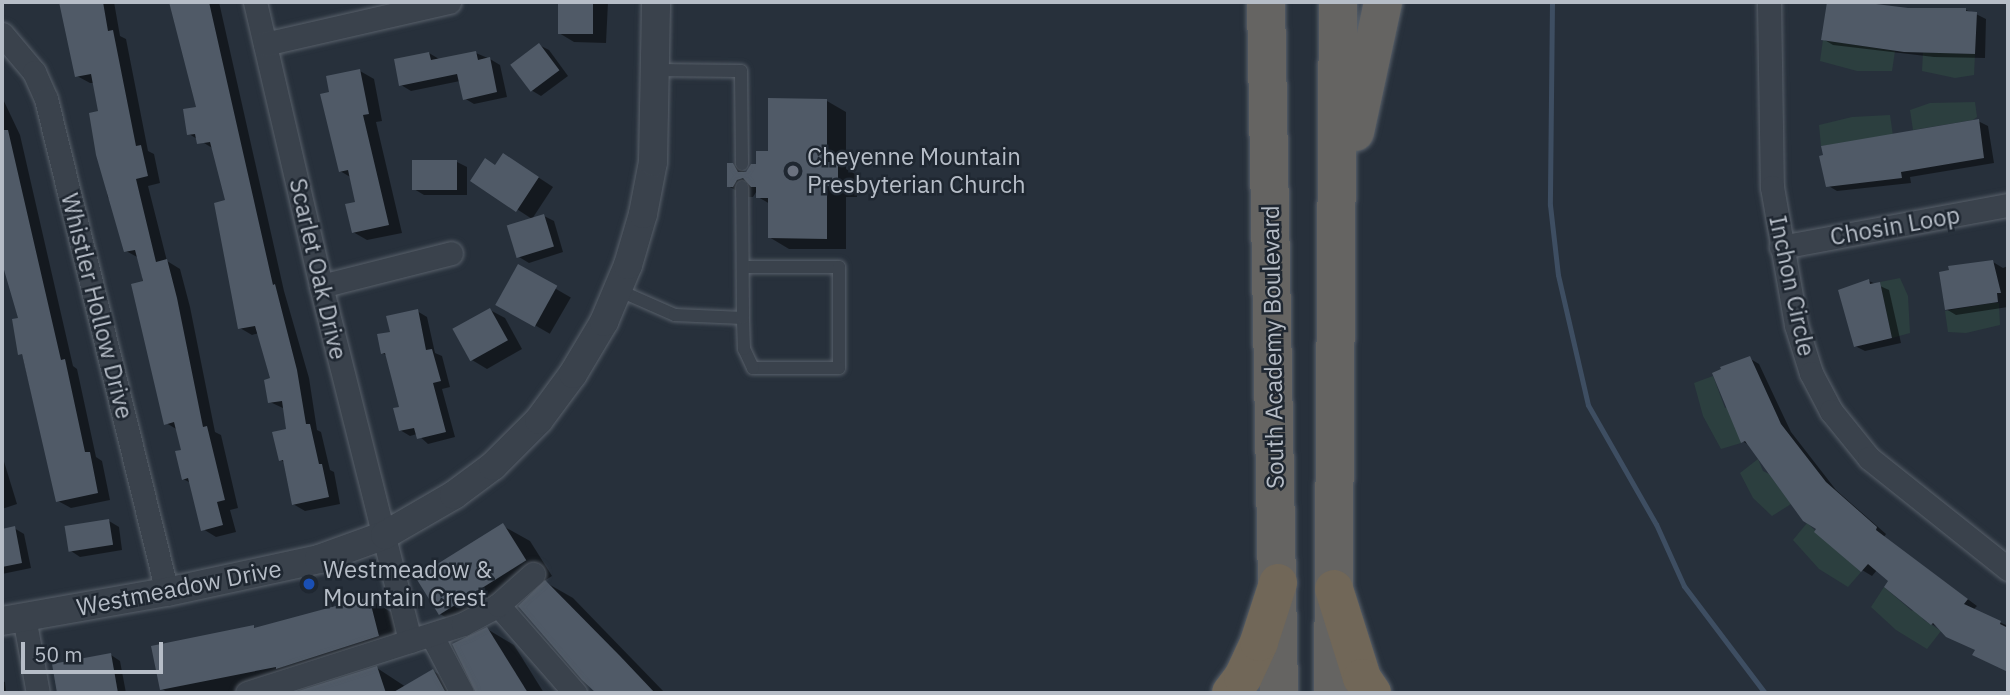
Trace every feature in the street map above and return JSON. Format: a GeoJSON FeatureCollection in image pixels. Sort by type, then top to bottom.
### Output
{"type":"FeatureCollection","features":[{"type":"Feature","properties":{"kind":"highway"},"geometry":{"type":"LineString","coordinates":[[1258,2],[1266,48]]}},
{"type":"Feature","properties":{"kind":"highway","name":"South Academy Boulevard"},"geometry":{"type":"LineString","coordinates":[[1266,2],[1279,693]]}},
{"type":"Feature","properties":{"kind":"highway"},"geometry":{"type":"LineString","coordinates":[[1333,693],[1338,2]]}},
{"type":"Feature","properties":{"kind":"highway"},"geometry":{"type":"LineString","coordinates":[[1337,277],[1360,99],[1383,2]]}},
{"type":"Feature","properties":{"kind":"highway"},"geometry":{"type":"LineString","coordinates":[[1231,693],[1243,677],[1259,642],[1278,583]]}},
{"type":"Feature","properties":{"kind":"highway"},"geometry":{"type":"LineString","coordinates":[[1334,589],[1362,678],[1372,693]]}},
{"type":"Feature","properties":{"kind":"street","name":"Scarlet Oak Drive"},"geometry":{"type":"LineString","coordinates":[[255,2],[321,286],[385,535],[421,639],[462,693]]}},
{"type":"Feature","properties":{"kind":"street"},"geometry":{"type":"LineString","coordinates":[[265,44],[449,2]]}},
{"type":"Feature","properties":{"kind":"street","name":"Westmeadow Drive"},"geometry":{"type":"LineString","coordinates":[[13,619],[282,569],[385,535],[454,495],[493,466],[530,429],[573,374],[604,322],[618,290],[643,214],[653,162],[656,2]]}},
{"type":"Feature","properties":{"kind":"street","name":"Inchon Circle"},"geometry":{"type":"LineString","coordinates":[[1769,2],[1770,160],[1781,247],[1802,349],[1819,391],[1843,429],[1871,460],[2008,569]]}},
{"type":"Feature","properties":{"kind":"street","name":"Whistler Hollow Drive"},"geometry":{"type":"LineString","coordinates":[[2,34],[34,72],[46,99],[166,592]]}},
{"type":"Feature","properties":{"kind":"street","name":"Chosin Loop"},"geometry":{"type":"LineString","coordinates":[[1781,247],[2008,205]]}},
{"type":"Feature","properties":{"kind":"street"},"geometry":{"type":"LineString","coordinates":[[321,286],[452,253]]}},
{"type":"Feature","properties":{"kind":"street"},"geometry":{"type":"LineString","coordinates":[[247,693],[463,624],[498,605],[533,574]]}},
{"type":"Feature","properties":{"kind":"street"},"geometry":{"type":"LineString","coordinates":[[498,605],[575,693]]}},
{"type":"Feature","properties":{"kind":"street"},"geometry":{"type":"LineString","coordinates":[[13,619],[38,693]]}},
{"type":"Feature","properties":{"kind":"lane"},"geometry":{"type":"LineString","coordinates":[[656,71],[741,71],[742,163]]}},
{"type":"Feature","properties":{"kind":"lane"},"geometry":{"type":"LineString","coordinates":[[742,187],[744,349],[753,368],[839,369],[839,267],[743,267]]}},
{"type":"Feature","properties":{"kind":"lane"},"geometry":{"type":"LineString","coordinates":[[618,290],[675,315],[743,318]]}},
{"type":"Feature","properties":{"kind":"shaded area"},"geometry":{"type":"Polygon","coordinates":[[[1823,40],[1895,51],[1892,71],[1857,71],[1820,61],[1823,40]]]}},
{"type":"Feature","properties":{"kind":"shaded area"},"geometry":{"type":"Polygon","coordinates":[[[1923,52],[1975,54],[1974,75],[1955,78],[1922,71],[1923,52]]]}},
{"type":"Feature","properties":{"kind":"shaded area"},"geometry":{"type":"Polygon","coordinates":[[[1975,102],[1977,117],[1973,120],[1913,130],[1910,110],[1930,103],[1975,102]]]}},
{"type":"Feature","properties":{"kind":"shaded area"},"geometry":{"type":"Polygon","coordinates":[[[1890,115],[1893,136],[1821,146],[1819,125],[1852,117],[1890,115]]]}},
{"type":"Feature","properties":{"kind":"shaded area"},"geometry":{"type":"Polygon","coordinates":[[[1900,278],[1908,296],[1910,333],[1892,338],[1880,282],[1900,278]]]}},
{"type":"Feature","properties":{"kind":"shaded area"},"geometry":{"type":"Polygon","coordinates":[[[1999,303],[2000,325],[1966,333],[1948,332],[1945,311],[1999,303]]]}},
{"type":"Feature","properties":{"kind":"shaded area"},"geometry":{"type":"Polygon","coordinates":[[[1713,376],[1725,408],[1731,406],[1741,443],[1721,449],[1703,416],[1694,383],[1713,376]]]}},
{"type":"Feature","properties":{"kind":"shaded area"},"geometry":{"type":"Polygon","coordinates":[[[1758,459],[1763,471],[1769,474],[1791,504],[1772,516],[1753,498],[1740,473],[1758,459]]]}},
{"type":"Feature","properties":{"kind":"shaded area"},"geometry":{"type":"Polygon","coordinates":[[[1807,523],[1861,572],[1848,587],[1819,569],[1793,540],[1807,523]]]}},
{"type":"Feature","properties":{"kind":"shaded area"},"geometry":{"type":"Polygon","coordinates":[[[1884,587],[1912,611],[1915,607],[1924,620],[1941,631],[1927,649],[1896,630],[1871,607],[1884,587]]]}},
{"type":"Feature","properties":{"kind":"building"},"geometry":{"type":"Polygon","coordinates":[[[59,2],[103,2],[108,31],[113,30],[136,146],[141,145],[148,176],[136,179],[156,262],[167,259],[177,298],[203,427],[207,426],[225,500],[217,502],[223,525],[201,531],[188,478],[182,480],[175,451],[181,450],[174,422],[164,425],[131,284],[143,281],[135,250],[124,252],[96,155],[89,113],[98,111],[91,74],[75,77],[59,2]]]}},
{"type":"Feature","properties":{"kind":"building"},"geometry":{"type":"Polygon","coordinates":[[[169,2],[209,2],[273,285],[275,284],[297,370],[306,424],[310,424],[329,497],[292,505],[283,460],[279,461],[272,432],[286,429],[282,401],[268,403],[264,380],[270,378],[255,326],[238,329],[214,203],[225,200],[210,142],[197,144],[195,134],[187,135],[183,109],[196,107],[169,2]]]}},
{"type":"Feature","properties":{"kind":"building"},"geometry":{"type":"Polygon","coordinates":[[[558,2],[593,2],[593,34],[558,34],[558,2]]]}},
{"type":"Feature","properties":{"kind":"building"},"geometry":{"type":"Polygon","coordinates":[[[1827,2],[1860,2],[1908,8],[1966,8],[1966,11],[1977,12],[1975,54],[1904,52],[1821,40],[1827,2]]]}},
{"type":"Feature","properties":{"kind":"building"},"geometry":{"type":"Polygon","coordinates":[[[539,43],[559,70],[531,92],[510,65],[539,43]]]}},
{"type":"Feature","properties":{"kind":"building"},"geometry":{"type":"Polygon","coordinates":[[[476,51],[478,60],[490,57],[497,92],[463,100],[457,74],[399,86],[394,59],[429,52],[431,60],[476,51]]]}},
{"type":"Feature","properties":{"kind":"building"},"geometry":{"type":"Polygon","coordinates":[[[360,69],[369,114],[363,115],[389,225],[352,233],[345,204],[355,202],[348,170],[339,172],[320,94],[329,92],[326,76],[360,69]]]}},
{"type":"Feature","properties":{"kind":"building"},"geometry":{"type":"Polygon","coordinates":[[[768,98],[827,99],[827,162],[838,162],[838,187],[827,186],[827,239],[768,238],[768,198],[756,198],[756,187],[751,187],[743,178],[737,180],[733,187],[727,187],[727,163],[733,163],[738,172],[746,172],[751,164],[756,164],[756,151],[768,151],[768,98]]]}},
{"type":"Feature","properties":{"kind":"building"},"geometry":{"type":"Polygon","coordinates":[[[1979,119],[1984,158],[1901,172],[1902,178],[1826,187],[1819,156],[1823,155],[1821,146],[1979,119]]]}},
{"type":"Feature","properties":{"kind":"building"},"geometry":{"type":"Polygon","coordinates":[[[2,130],[8,130],[61,360],[65,359],[85,452],[90,452],[98,493],[56,502],[22,354],[18,355],[12,319],[18,318],[2,263],[2,130]]]}},
{"type":"Feature","properties":{"kind":"building"},"geometry":{"type":"Polygon","coordinates":[[[503,153],[539,177],[516,212],[470,181],[485,158],[495,165],[503,153]]]}},
{"type":"Feature","properties":{"kind":"building"},"geometry":{"type":"Polygon","coordinates":[[[412,160],[457,160],[457,190],[412,190],[412,160]]]}},
{"type":"Feature","properties":{"kind":"building"},"geometry":{"type":"Polygon","coordinates":[[[544,214],[554,247],[517,258],[507,225],[544,214]]]}},
{"type":"Feature","properties":{"kind":"building"},"geometry":{"type":"Polygon","coordinates":[[[1993,260],[2001,293],[1997,293],[1998,302],[1945,310],[1939,272],[1949,270],[1948,266],[1993,260]]]}},
{"type":"Feature","properties":{"kind":"building"},"geometry":{"type":"Polygon","coordinates":[[[518,264],[557,286],[535,327],[495,305],[518,264]]]}},
{"type":"Feature","properties":{"kind":"building"},"geometry":{"type":"Polygon","coordinates":[[[1869,279],[1870,284],[1880,282],[1892,338],[1854,347],[1838,290],[1869,279]]]}},
{"type":"Feature","properties":{"kind":"building"},"geometry":{"type":"Polygon","coordinates":[[[490,308],[508,340],[470,361],[452,329],[490,308]]]}},
{"type":"Feature","properties":{"kind":"building"},"geometry":{"type":"Polygon","coordinates":[[[418,309],[426,350],[432,349],[441,381],[433,383],[446,432],[417,439],[414,428],[399,431],[393,408],[399,407],[385,353],[381,354],[377,334],[390,332],[386,316],[418,309]]]}},
{"type":"Feature","properties":{"kind":"building"},"geometry":{"type":"Polygon","coordinates":[[[1750,356],[1781,424],[1826,482],[1877,527],[1876,530],[1968,599],[1964,604],[2001,621],[2000,624],[2008,628],[2008,672],[1972,655],[1975,650],[1946,637],[1933,623],[1931,625],[1884,587],[1888,581],[1868,564],[1861,572],[1814,532],[1816,529],[1803,521],[1745,441],[1741,443],[1712,373],[1721,369],[1720,367],[1750,356]]]}},
{"type":"Feature","properties":{"kind":"building"},"geometry":{"type":"Polygon","coordinates":[[[109,519],[113,545],[69,552],[65,526],[109,519]]]}},
{"type":"Feature","properties":{"kind":"building"},"geometry":{"type":"Polygon","coordinates":[[[503,523],[526,560],[439,615],[416,578],[503,523]]]}},
{"type":"Feature","properties":{"kind":"building"},"geometry":{"type":"Polygon","coordinates":[[[15,526],[22,563],[2,567],[2,529],[15,526]]]}},
{"type":"Feature","properties":{"kind":"building"},"geometry":{"type":"Polygon","coordinates":[[[545,580],[655,693],[596,693],[582,680],[518,606],[545,580]]]}},
{"type":"Feature","properties":{"kind":"building"},"geometry":{"type":"Polygon","coordinates":[[[369,597],[379,636],[276,669],[160,690],[151,646],[254,625],[254,628],[369,597]]]}},
{"type":"Feature","properties":{"kind":"building"},"geometry":{"type":"Polygon","coordinates":[[[487,627],[528,693],[476,693],[452,644],[487,627]]]}},
{"type":"Feature","properties":{"kind":"building"},"geometry":{"type":"Polygon","coordinates":[[[111,653],[118,693],[57,693],[52,664],[111,653]]]}},
{"type":"Feature","properties":{"kind":"building"},"geometry":{"type":"Polygon","coordinates":[[[377,666],[386,693],[292,693],[377,666]]]}},
{"type":"Feature","properties":{"kind":"building"},"geometry":{"type":"Polygon","coordinates":[[[433,669],[446,693],[392,693],[433,669]]]}},
{"type":"Feature","properties":{"kind":"waterway"},"geometry":{"type":"LineString","coordinates":[[1552,2],[1550,205],[1558,275],[1588,405],[1656,524],[1684,586],[1765,693]]}},
{"type":"Feature","properties":{"kind":"place","name":"Cheyenne Mountain Presbyterian Church"},"geometry":{"type":"Point","coordinates":[793,171]}},
{"type":"Feature","properties":{"kind":"place","name":"Westmeadow & Mountain Crest"},"geometry":{"type":"Point","coordinates":[309,584]}}]}
